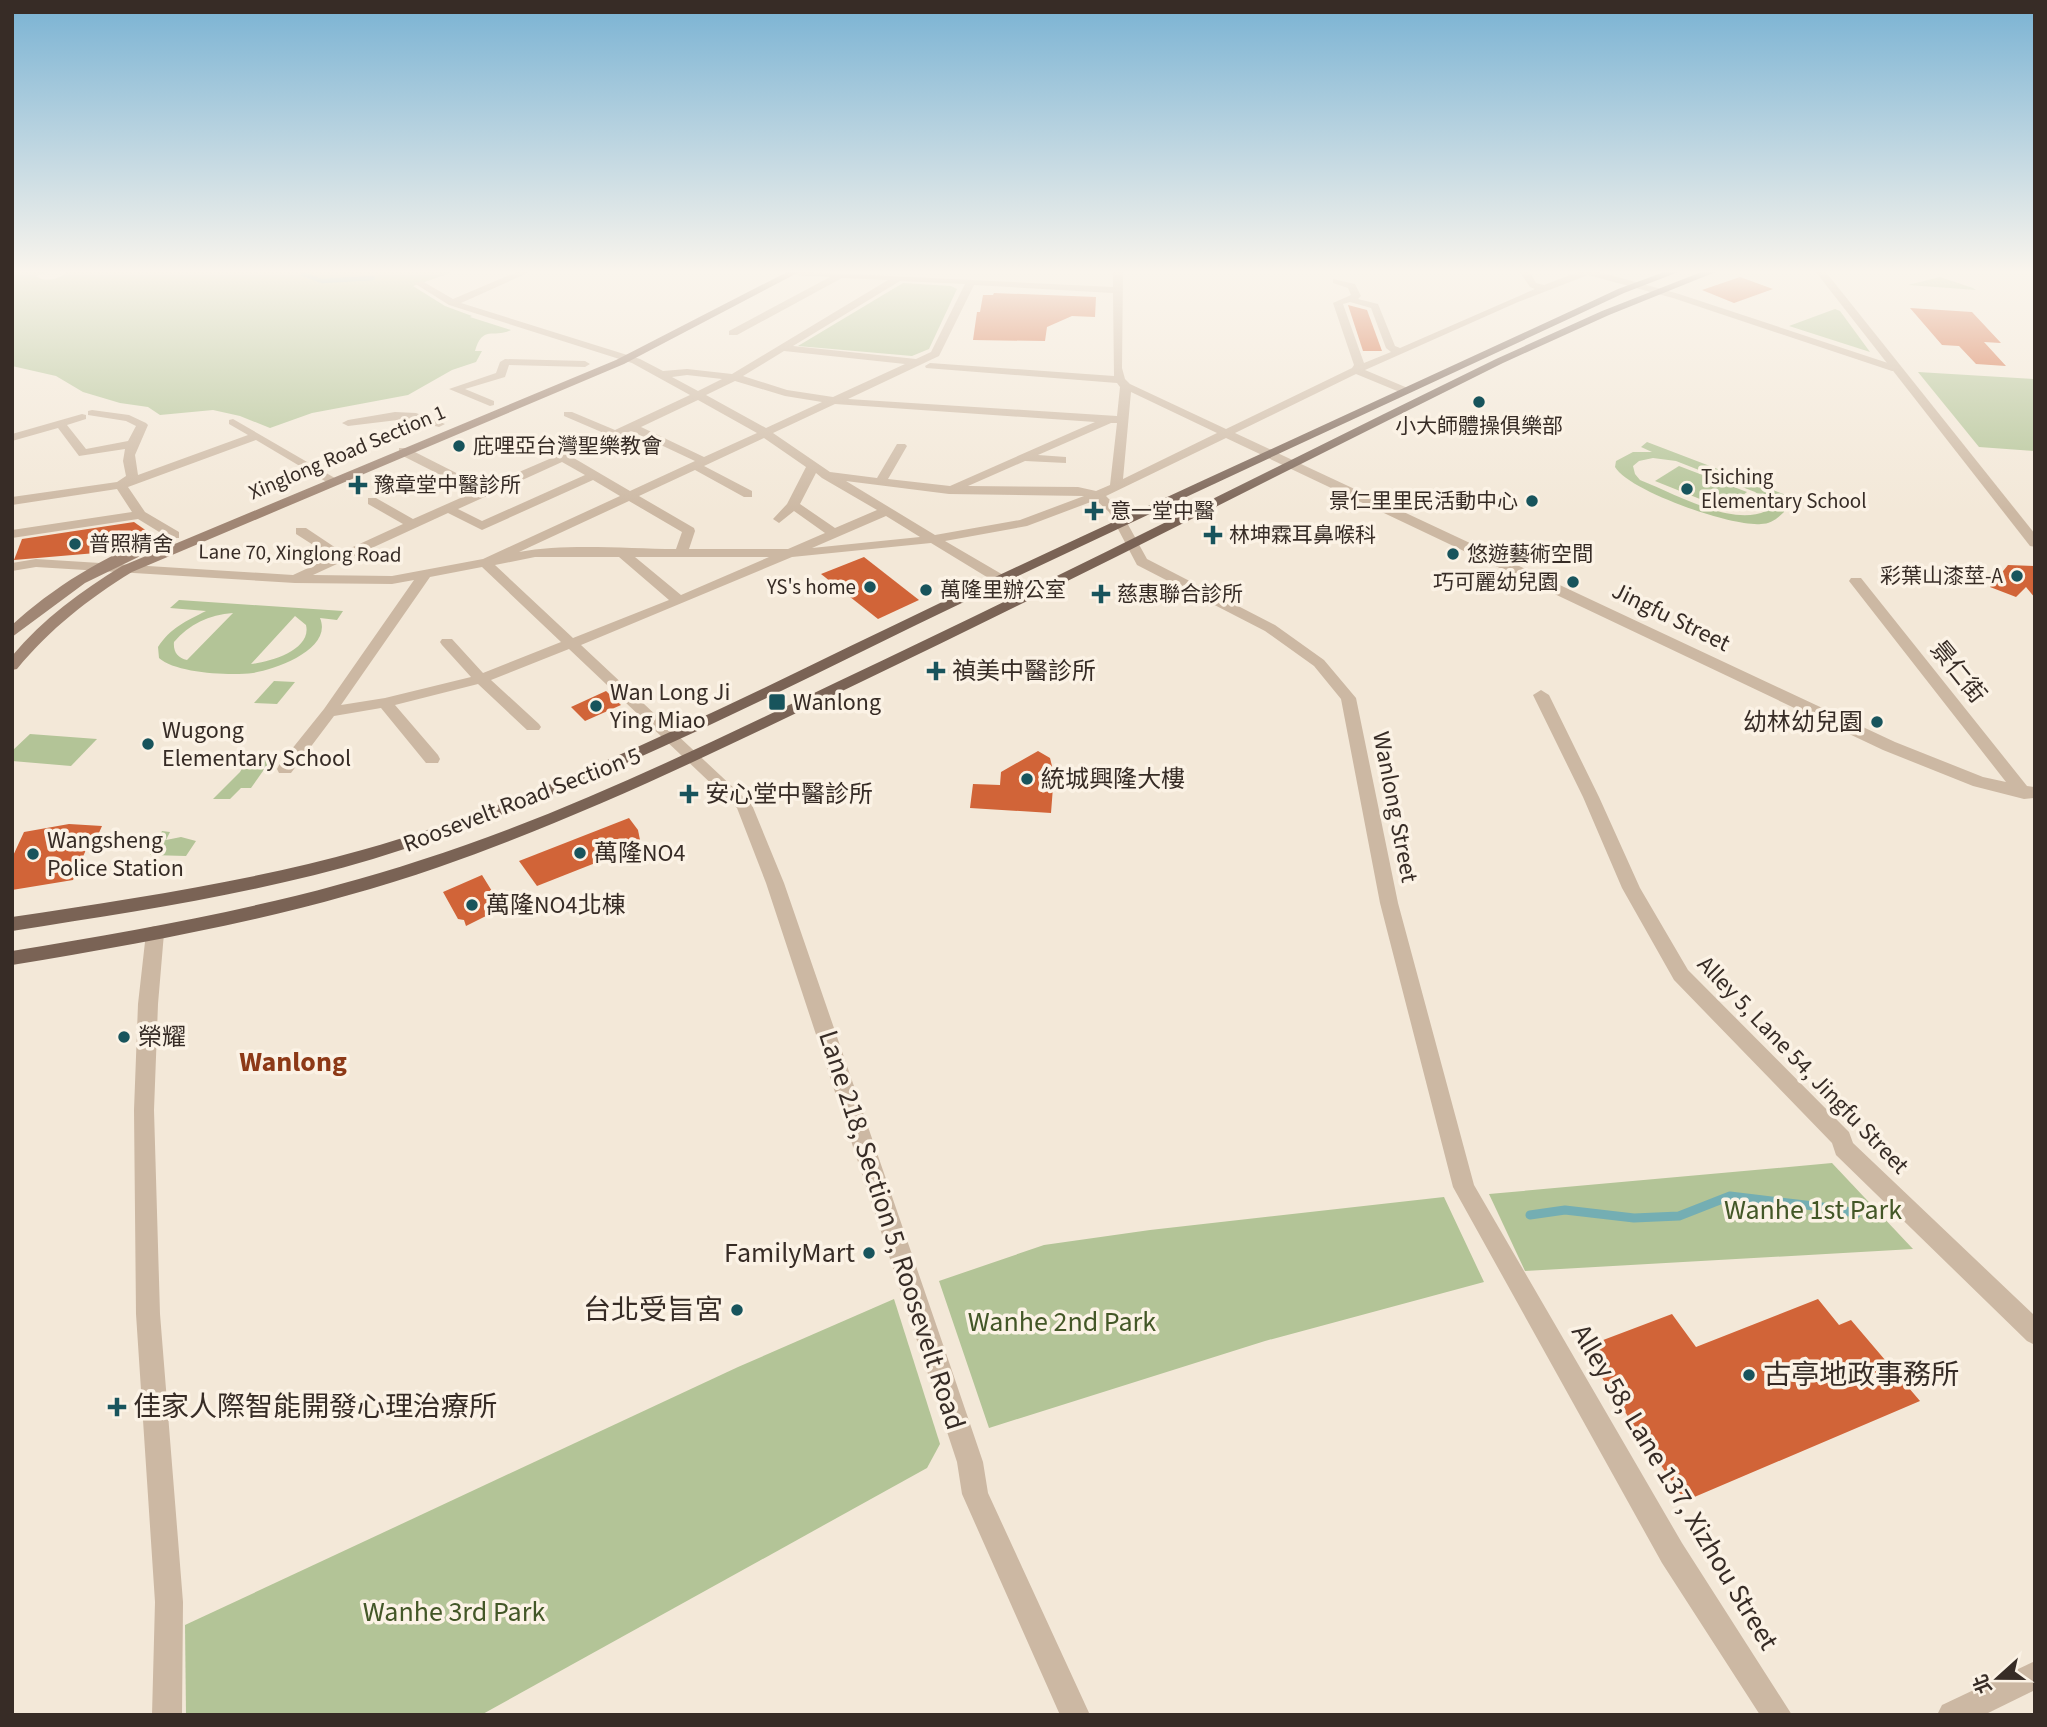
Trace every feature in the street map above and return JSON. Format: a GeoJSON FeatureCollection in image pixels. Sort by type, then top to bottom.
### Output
{"type":"FeatureCollection","features":[{"type":"Feature","properties":{"kind":"main road","name":"Xinglong Road Section 1"},"geometry":{"type":"LineString","coordinates":[[316,476],[619,352]]}},
{"type":"Feature","properties":{"kind":"main road","name":"Xinglong Road Section 1"},"geometry":{"type":"LineString","coordinates":[[12,666],[33,639],[58,615],[127,569],[640,352]]}},
{"type":"Feature","properties":{"kind":"main road","name":"Roosevelt Road Section 5"},"geometry":{"type":"LineString","coordinates":[[12,924],[146,903],[281,877],[369,854],[483,816],[671,737],[999,579],[1491,352]]}},
{"type":"Feature","properties":{"kind":"main road","name":"Roosevelt Road Section 5"},"geometry":{"type":"LineString","coordinates":[[12,958],[155,933],[310,901],[483,845],[591,803],[695,757],[1132,544],[1403,408],[1524,352]]}},
{"type":"Feature","properties":{"kind":"main road"},"geometry":{"type":"LineString","coordinates":[[12,633],[49,602],[104,566],[180,532]]}},
{"type":"Feature","properties":{"kind":"street"},"geometry":{"type":"LineString","coordinates":[[605,352],[628,358],[660,374],[696,397],[764,432],[826,475],[999,579]]}},
{"type":"Feature","properties":{"kind":"street"},"geometry":{"type":"LineString","coordinates":[[447,508],[482,526],[563,457],[696,397],[777,352]]}},
{"type":"Feature","properties":{"kind":"street"},"geometry":{"type":"LineString","coordinates":[[817,352],[917,362]]}},
{"type":"Feature","properties":{"kind":"street"},"geometry":{"type":"LineString","coordinates":[[485,563],[937,352]]}},
{"type":"Feature","properties":{"kind":"street"},"geometry":{"type":"LineString","coordinates":[[1116,487],[1123,383],[1117,368],[1117,352]]}},
{"type":"Feature","properties":{"kind":"street"},"geometry":{"type":"LineString","coordinates":[[1354,352],[1359,365],[1356,370],[1406,391]]}},
{"type":"Feature","properties":{"kind":"street","name":"Lane 70, Xinglong Road"},"geometry":{"type":"LineString","coordinates":[[12,566],[104,566],[295,579],[392,580],[534,553],[786,553],[831,551],[933,539],[1022,523],[1098,495],[1216,439],[1224,432],[1400,352]]}},
{"type":"Feature","properties":{"kind":"street"},"geometry":{"type":"LineString","coordinates":[[1842,352],[1896,369]]}},
{"type":"Feature","properties":{"kind":"street"},"geometry":{"type":"LineString","coordinates":[[1883,352],[2035,543]]}},
{"type":"Feature","properties":{"kind":"street"},"geometry":{"type":"LineString","coordinates":[[490,403],[454,389],[501,375],[502,362],[585,365]]}},
{"type":"Feature","properties":{"kind":"street"},"geometry":{"type":"LineString","coordinates":[[930,366],[1123,383]]}},
{"type":"Feature","properties":{"kind":"street"},"geometry":{"type":"LineString","coordinates":[[660,374],[687,372],[734,377],[785,393],[834,401],[898,403],[1122,420]]}},
{"type":"Feature","properties":{"kind":"street","name":"Jingfu Street"},"geometry":{"type":"LineString","coordinates":[[1123,383],[1889,746],[1979,782],[2030,793]]}},
{"type":"Feature","properties":{"kind":"street"},"geometry":{"type":"LineString","coordinates":[[348,423],[407,414],[420,415],[439,424]]}},
{"type":"Feature","properties":{"kind":"street"},"geometry":{"type":"LineString","coordinates":[[568,414],[616,434]]}},
{"type":"Feature","properties":{"kind":"street"},"geometry":{"type":"LineString","coordinates":[[12,438],[87,415],[129,418],[142,425],[130,444],[127,461],[132,477],[121,485]]}},
{"type":"Feature","properties":{"kind":"street"},"geometry":{"type":"LineString","coordinates":[[949,490],[1108,420]]}},
{"type":"Feature","properties":{"kind":"street"},"geometry":{"type":"LineString","coordinates":[[233,422],[287,453],[316,476],[334,481]]}},
{"type":"Feature","properties":{"kind":"street"},"geometry":{"type":"LineString","coordinates":[[60,423],[83,453],[130,444]]}},
{"type":"Feature","properties":{"kind":"street"},"geometry":{"type":"LineString","coordinates":[[632,427],[699,463],[748,494]]}},
{"type":"Feature","properties":{"kind":"street"},"geometry":{"type":"LineString","coordinates":[[12,501],[121,485],[257,436]]}},
{"type":"Feature","properties":{"kind":"street"},"geometry":{"type":"LineString","coordinates":[[524,436],[689,531],[682,551]]}},
{"type":"Feature","properties":{"kind":"street"},"geometry":{"type":"LineString","coordinates":[[881,481],[901,446]]}},
{"type":"Feature","properties":{"kind":"street"},"geometry":{"type":"LineString","coordinates":[[403,451],[484,492]]}},
{"type":"Feature","properties":{"kind":"street"},"geometry":{"type":"LineString","coordinates":[[1024,458],[1062,460]]}},
{"type":"Feature","properties":{"kind":"street"},"geometry":{"type":"LineString","coordinates":[[779,519],[793,505],[797,491],[811,474],[812,466]]}},
{"type":"Feature","properties":{"kind":"street"},"geometry":{"type":"LineString","coordinates":[[295,579],[484,492],[527,489],[594,475]]}},
{"type":"Feature","properties":{"kind":"street"},"geometry":{"type":"LineString","coordinates":[[826,475],[949,490],[1078,491],[1098,495]]}},
{"type":"Feature","properties":{"kind":"street"},"geometry":{"type":"LineString","coordinates":[[121,485],[140,515]]}},
{"type":"Feature","properties":{"kind":"street","name":"Wanlong Street"},"geometry":{"type":"LineString","coordinates":[[1098,495],[1114,510],[1142,562],[1280,635],[1319,663],[1349,698],[1389,903],[1464,1187],[1522,1291]]}},
{"type":"Feature","properties":{"kind":"street"},"geometry":{"type":"LineString","coordinates":[[372,501],[411,524]]}},
{"type":"Feature","properties":{"kind":"street"},"geometry":{"type":"LineString","coordinates":[[793,505],[833,534]]}},
{"type":"Feature","properties":{"kind":"street"},"geometry":{"type":"LineString","coordinates":[[329,712],[385,703],[481,679],[679,601],[886,511]]}},
{"type":"Feature","properties":{"kind":"street"},"geometry":{"type":"LineString","coordinates":[[12,534],[140,515],[180,532]]}},
{"type":"Feature","properties":{"kind":"street"},"geometry":{"type":"LineString","coordinates":[[301,531],[341,557]]}},
{"type":"Feature","properties":{"kind":"street"},"geometry":{"type":"LineString","coordinates":[[382,538],[400,549]]}},
{"type":"Feature","properties":{"kind":"street"},"geometry":{"type":"LineString","coordinates":[[620,551],[679,601]]}},
{"type":"Feature","properties":{"kind":"street","name":"Lane 218, Section 5, Roosevelt Road"},"geometry":{"type":"LineString","coordinates":[[485,563],[744,805],[779,896],[936,1359],[970,1462],[975,1494],[1075,1715]]}},
{"type":"Feature","properties":{"kind":"street"},"geometry":{"type":"LineString","coordinates":[[285,769],[329,712],[425,574]]}},
{"type":"Feature","properties":{"kind":"street","name":"景仁街"},"geometry":{"type":"LineString","coordinates":[[1856,581],[2030,793]]}},
{"type":"Feature","properties":{"kind":"street"},"geometry":{"type":"LineString","coordinates":[[447,642],[481,679],[533,727]]}},
{"type":"Feature","properties":{"kind":"street","name":"Alley 5, Lane 54, Jingfu Street"},"geometry":{"type":"LineString","coordinates":[[1541,695],[1631,888],[1681,975],[1841,1138],[1844,1148],[2035,1333]]}},
{"type":"Feature","properties":{"kind":"street"},"geometry":{"type":"LineString","coordinates":[[385,703],[432,759]]}},
{"type":"Feature","properties":{"kind":"street"},"geometry":{"type":"LineString","coordinates":[[155,933],[148,1004],[144,1110],[148,1314],[169,1602],[167,1715]]}},
{"type":"Feature","properties":{"kind":"street","name":"Alley 58, Lane 137, Xizhou Street"},"geometry":{"type":"LineString","coordinates":[[1522,1291],[1672,1553],[1777,1715]]}},
{"type":"Feature","properties":{"kind":"street"},"geometry":{"type":"LineString","coordinates":[[1952,1715],[2035,1675]]}},
{"type":"Feature","properties":{"kind":"green space"},"geometry":{"type":"Polygon","coordinates":[[[12,352],[482,352],[476,362],[452,370],[408,395],[312,413],[270,428],[240,416],[213,410],[160,415],[148,407],[120,403],[83,392],[56,376],[12,366],[12,352]]]}},
{"type":"Feature","properties":{"kind":"green space"},"geometry":{"type":"Polygon","coordinates":[[[862,352],[923,352],[912,356],[862,352]]]}},
{"type":"Feature","properties":{"kind":"green space"},"geometry":{"type":"Polygon","coordinates":[[[1918,372],[2035,379],[2035,451],[1979,447],[1918,372]]]}},
{"type":"Feature","properties":{"kind":"green space"},"geometry":{"type":"Polygon","coordinates":[[[1647,442],[1804,502],[1800,507],[1782,501],[1784,512],[1764,524],[1728,520],[1682,506],[1640,486],[1615,467],[1616,461],[1633,452],[1652,452],[1641,447],[1647,442]],[[1653,458],[1639,461],[1633,466],[1640,480],[1720,512],[1752,515],[1766,511],[1766,500],[1755,492],[1676,461],[1653,458]]]}},
{"type":"Feature","properties":{"kind":"green space"},"geometry":{"type":"Polygon","coordinates":[[[1679,466],[1747,492],[1725,509],[1655,481],[1679,466]]]}},
{"type":"Feature","properties":{"kind":"green space"},"geometry":{"type":"Polygon","coordinates":[[[179,600],[343,611],[337,620],[320,618],[322,629],[318,639],[300,656],[263,671],[231,674],[190,670],[159,658],[158,647],[173,630],[206,611],[170,608],[179,600]],[[233,613],[208,618],[186,630],[174,642],[177,654],[187,660],[233,613]],[[295,616],[251,664],[288,653],[303,641],[306,625],[295,616]]]}},
{"type":"Feature","properties":{"kind":"green space"},"geometry":{"type":"Polygon","coordinates":[[[274,681],[295,682],[277,704],[254,703],[274,681]]]}},
{"type":"Feature","properties":{"kind":"green space"},"geometry":{"type":"Polygon","coordinates":[[[30,734],[97,739],[71,766],[12,761],[12,751],[30,734]]]}},
{"type":"Feature","properties":{"kind":"green space"},"geometry":{"type":"Polygon","coordinates":[[[251,753],[275,754],[251,788],[241,788],[230,799],[213,799],[240,772],[251,753]]]}},
{"type":"Feature","properties":{"kind":"green space"},"geometry":{"type":"Polygon","coordinates":[[[162,831],[170,832],[166,840],[181,837],[196,841],[186,856],[150,855],[162,831]]]}},
{"type":"Feature","properties":{"kind":"green space","name":"Wanhe 1st Park"},"geometry":{"type":"Polygon","coordinates":[[[1832,1163],[1913,1249],[1525,1271],[1489,1194],[1832,1163]]]}},
{"type":"Feature","properties":{"kind":"green space","name":"Wanhe 2nd Park"},"geometry":{"type":"Polygon","coordinates":[[[1444,1197],[1484,1282],[1265,1341],[989,1428],[939,1281],[1044,1245],[1150,1230],[1444,1197]]]}},
{"type":"Feature","properties":{"kind":"green space","name":"Wanhe 3rd Park"},"geometry":{"type":"Polygon","coordinates":[[[894,1299],[940,1444],[927,1468],[481,1715],[186,1715],[185,1625],[738,1367],[894,1299]]]}},
{"type":"Feature","properties":{"kind":"building"},"geometry":{"type":"Polygon","coordinates":[[[1964,352],[1993,352],[2006,366],[1976,364],[1964,352]]]}},
{"type":"Feature","properties":{"kind":"building"},"geometry":{"type":"Polygon","coordinates":[[[134,522],[151,534],[96,553],[14,560],[22,539],[134,522]]]}},
{"type":"Feature","properties":{"kind":"building","name":"YS's home"},"geometry":{"type":"Polygon","coordinates":[[[864,557],[919,600],[878,619],[821,574],[864,557]]]}},
{"type":"Feature","properties":{"kind":"building","name":"彩葉山漆莖-A"},"geometry":{"type":"Polygon","coordinates":[[[2008,565],[2035,566],[2035,598],[2026,587],[2016,597],[1990,587],[2008,565]]]}},
{"type":"Feature","properties":{"kind":"building","name":"Wan Long Ji Ying Miao"},"geometry":{"type":"Polygon","coordinates":[[[606,691],[621,705],[585,721],[571,707],[606,691]]]}},
{"type":"Feature","properties":{"kind":"building","name":"統城興隆大樓"},"geometry":{"type":"Polygon","coordinates":[[[1038,751],[1050,758],[1054,774],[1051,813],[970,808],[973,784],[1000,785],[1001,772],[1038,751]]]}},
{"type":"Feature","properties":{"kind":"building","name":"萬隆NO4"},"geometry":{"type":"Polygon","coordinates":[[[629,818],[638,830],[641,845],[537,886],[519,861],[629,818]]]}},
{"type":"Feature","properties":{"kind":"building","name":"Wangsheng Police Station"},"geometry":{"type":"Polygon","coordinates":[[[69,824],[102,826],[94,844],[88,845],[73,880],[12,890],[12,858],[24,832],[69,824]]]}},
{"type":"Feature","properties":{"kind":"building","name":"萬隆NO4北棟"},"geometry":{"type":"Polygon","coordinates":[[[482,875],[495,896],[489,899],[496,911],[466,926],[464,920],[458,919],[443,892],[482,875]]]}},
{"type":"Feature","properties":{"kind":"building","name":"古亭地政事務所"},"geometry":{"type":"Polygon","coordinates":[[[1818,1299],[1839,1325],[1851,1320],[1920,1401],[1685,1501],[1582,1348],[1672,1314],[1696,1347],[1818,1299]]]}},
{"type":"Feature","properties":{"kind":"waterway"},"geometry":{"type":"LineString","coordinates":[[1530,1215],[1565,1210],[1634,1218],[1679,1216],[1730,1196],[1839,1209],[1856,1214]]}},
{"type":"Feature","properties":{"kind":"place","name":"小大師體操俱樂部"},"geometry":{"type":"Point","coordinates":[1479,402]}},
{"type":"Feature","properties":{"kind":"place","name":"庇哩亞台灣聖樂教會"},"geometry":{"type":"Point","coordinates":[459,446]}},
{"type":"Feature","properties":{"kind":"place","name":"豫章堂中醫診所"},"geometry":{"type":"Point","coordinates":[358,485]}},
{"type":"Feature","properties":{"kind":"place","name":"Tsiching Elementary School"},"geometry":{"type":"Point","coordinates":[1687,489]}},
{"type":"Feature","properties":{"kind":"place","name":"景仁里里民活動中心"},"geometry":{"type":"Point","coordinates":[1532,501]}},
{"type":"Feature","properties":{"kind":"place","name":"意一堂中醫"},"geometry":{"type":"Point","coordinates":[1094,511]}},
{"type":"Feature","properties":{"kind":"place","name":"林坤霖耳鼻喉科"},"geometry":{"type":"Point","coordinates":[1213,535]}},
{"type":"Feature","properties":{"kind":"place","name":"普照精舍"},"geometry":{"type":"Point","coordinates":[75,544]}},
{"type":"Feature","properties":{"kind":"place","name":"悠遊藝術空間"},"geometry":{"type":"Point","coordinates":[1453,554]}},
{"type":"Feature","properties":{"kind":"place","name":"彩葉山漆莖-A"},"geometry":{"type":"Point","coordinates":[2017,576]}},
{"type":"Feature","properties":{"kind":"place","name":"巧可麗幼兒園"},"geometry":{"type":"Point","coordinates":[1573,582]}},
{"type":"Feature","properties":{"kind":"place","name":"YS's home"},"geometry":{"type":"Point","coordinates":[870,587]}},
{"type":"Feature","properties":{"kind":"place","name":"萬隆里辦公室"},"geometry":{"type":"Point","coordinates":[926,590]}},
{"type":"Feature","properties":{"kind":"place","name":"慈惠聯合診所"},"geometry":{"type":"Point","coordinates":[1101,594]}},
{"type":"Feature","properties":{"kind":"place","name":"禎美中醫診所"},"geometry":{"type":"Point","coordinates":[936,671]}},
{"type":"Feature","properties":{"kind":"place","name":"Wanlong"},"geometry":{"type":"Point","coordinates":[777,702]}},
{"type":"Feature","properties":{"kind":"place","name":"Wan Long Ji Ying Miao"},"geometry":{"type":"Point","coordinates":[596,706]}},
{"type":"Feature","properties":{"kind":"place","name":"幼林幼兒園"},"geometry":{"type":"Point","coordinates":[1877,722]}},
{"type":"Feature","properties":{"kind":"place","name":"Wugong Elementary School"},"geometry":{"type":"Point","coordinates":[148,744]}},
{"type":"Feature","properties":{"kind":"place","name":"統城興隆大樓"},"geometry":{"type":"Point","coordinates":[1027,779]}},
{"type":"Feature","properties":{"kind":"place","name":"安心堂中醫診所"},"geometry":{"type":"Point","coordinates":[689,794]}},
{"type":"Feature","properties":{"kind":"place","name":"萬隆NO4"},"geometry":{"type":"Point","coordinates":[580,853]}},
{"type":"Feature","properties":{"kind":"place","name":"Wangsheng Police Station"},"geometry":{"type":"Point","coordinates":[33,854]}},
{"type":"Feature","properties":{"kind":"place","name":"萬隆NO4北棟"},"geometry":{"type":"Point","coordinates":[472,905]}},
{"type":"Feature","properties":{"kind":"place","name":"榮耀"},"geometry":{"type":"Point","coordinates":[124,1037]}},
{"type":"Feature","properties":{"kind":"place","name":"FamilyMart"},"geometry":{"type":"Point","coordinates":[869,1253]}},
{"type":"Feature","properties":{"kind":"place","name":"台北受旨宮"},"geometry":{"type":"Point","coordinates":[737,1310]}},
{"type":"Feature","properties":{"kind":"place","name":"古亭地政事務所"},"geometry":{"type":"Point","coordinates":[1749,1375]}},
{"type":"Feature","properties":{"kind":"place","name":"佳家人際智能開發心理治療所"},"geometry":{"type":"Point","coordinates":[117,1407]}},
{"type":"Feature","properties":{"kind":"district","name":"Wanlong"},"geometry":{"type":"Point","coordinates":[293,1062]}}]}
